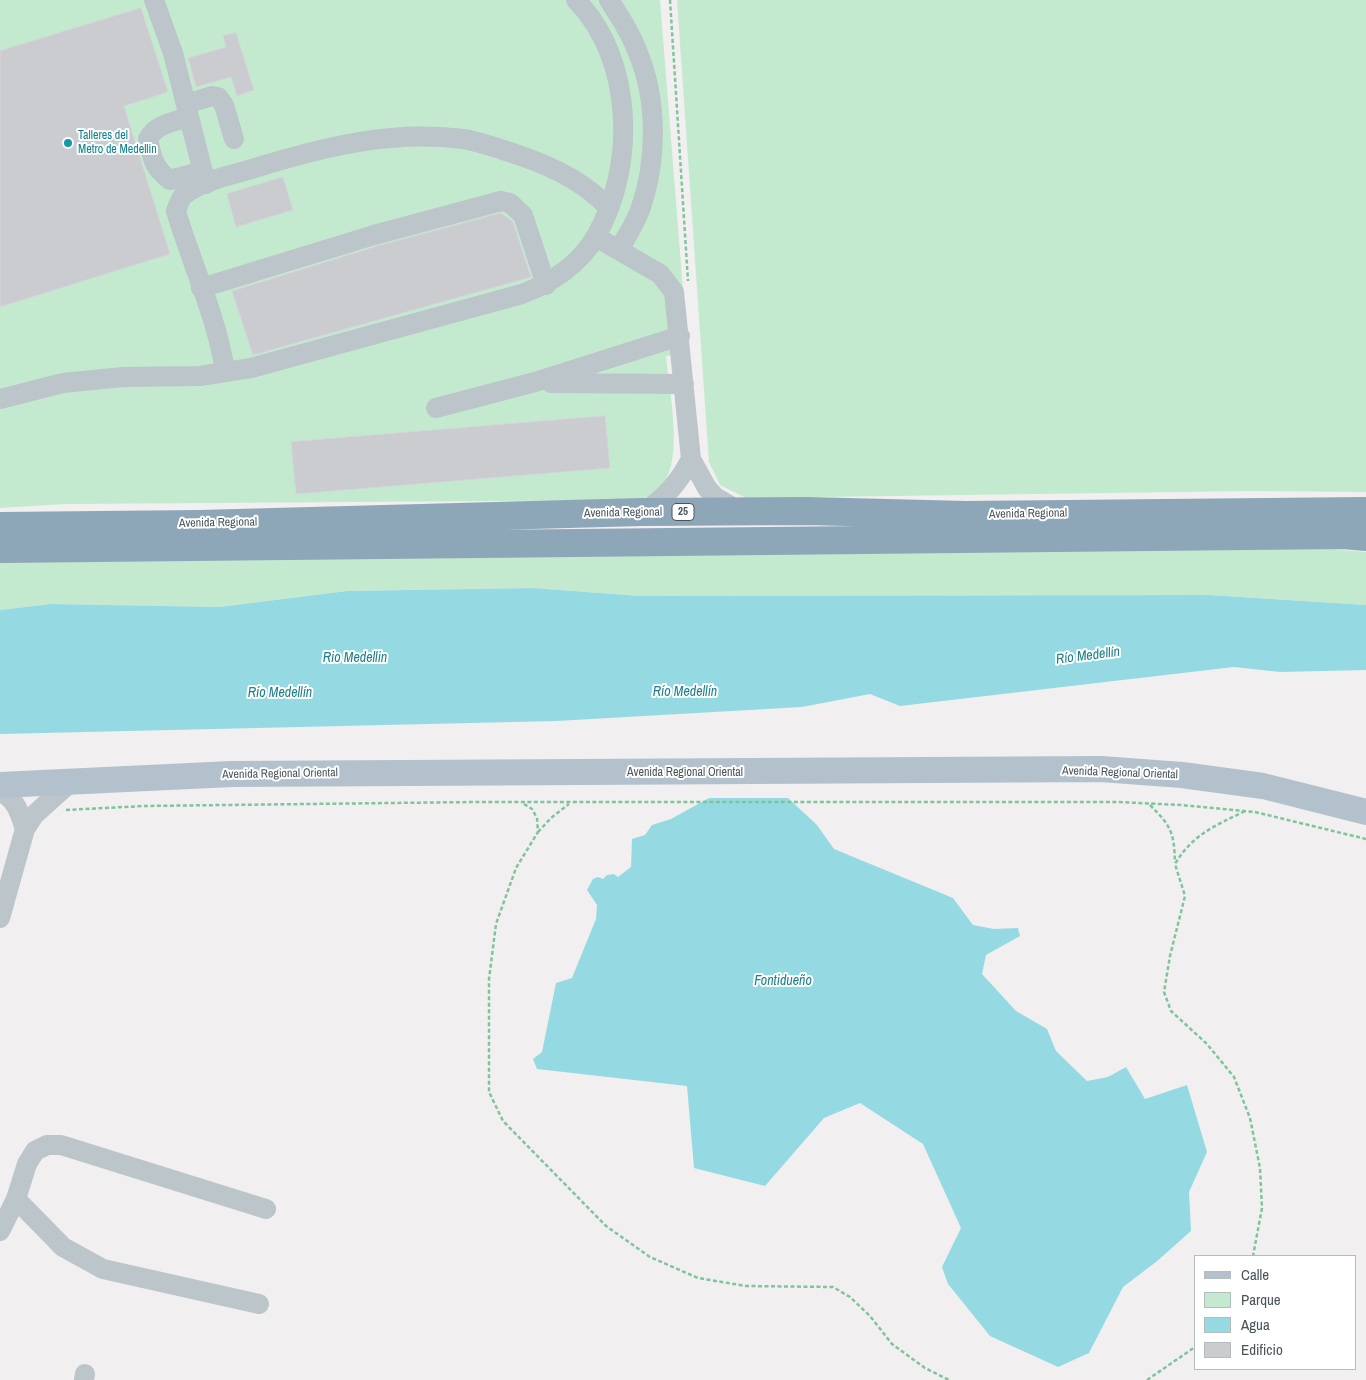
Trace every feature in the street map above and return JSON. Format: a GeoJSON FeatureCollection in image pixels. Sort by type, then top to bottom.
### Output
{"type":"FeatureCollection","features":[{"type":"Feature","properties":{"kind":"highway","name":"Avenida Regional"},"geometry":{"type":"LineString","coordinates":[[0,526],[200,524],[642,512],[966,515],[1366,510]]}},
{"type":"Feature","properties":{"kind":"highway","name":"Avenida Regional"},"geometry":{"type":"LineString","coordinates":[[0,549],[1343,535],[1366,537]]}},
{"type":"Feature","properties":{"kind":"main road","name":"Avenida Regional Oriental"},"geometry":{"type":"LineString","coordinates":[[0,785],[74,780],[242,774],[1101,769],[1182,775],[1263,786],[1366,812]]}},
{"type":"Feature","properties":{"kind":"street"},"geometry":{"type":"LineString","coordinates":[[154,0],[173,53],[205,177]]}},
{"type":"Feature","properties":{"kind":"street"},"geometry":{"type":"LineString","coordinates":[[0,399],[63,383],[123,376],[200,376],[251,368],[522,294],[546,285],[567,270],[596,237],[615,192],[622,160],[623,127],[621,95],[614,62],[600,34],[576,0]]}},
{"type":"Feature","properties":{"kind":"street"},"geometry":{"type":"LineString","coordinates":[[609,0],[639,55],[653,122],[653,151],[649,182],[639,212],[619,250]]}},
{"type":"Feature","properties":{"kind":"street"},"geometry":{"type":"LineString","coordinates":[[234,139],[224,105],[218,97],[212,96],[157,128],[152,132],[148,140],[155,169],[170,180],[205,177],[318,149],[382,138],[420,136],[464,139],[537,161],[571,177],[594,192],[608,207]]}},
{"type":"Feature","properties":{"kind":"street"},"geometry":{"type":"LineString","coordinates":[[205,177],[183,196],[176,211],[220,350],[225,372]]}},
{"type":"Feature","properties":{"kind":"street"},"geometry":{"type":"LineString","coordinates":[[201,288],[374,235],[501,201],[510,202],[523,214],[546,285]]}},
{"type":"Feature","properties":{"kind":"street"},"geometry":{"type":"LineString","coordinates":[[596,237],[660,274],[674,292],[680,336],[691,459],[707,488],[715,497],[740,512]]}},
{"type":"Feature","properties":{"kind":"street"},"geometry":{"type":"LineString","coordinates":[[436,408],[535,382],[680,336]]}},
{"type":"Feature","properties":{"kind":"street"},"geometry":{"type":"LineString","coordinates":[[535,382],[684,384]]}},
{"type":"Feature","properties":{"kind":"street"},"geometry":{"type":"LineString","coordinates":[[642,512],[671,491],[682,477],[691,459]]}},
{"type":"Feature","properties":{"kind":"street"},"geometry":{"type":"LineString","coordinates":[[0,918],[25,829],[38,811],[74,780]]}},
{"type":"Feature","properties":{"kind":"street"},"geometry":{"type":"LineString","coordinates":[[0,792],[6,794],[17,806],[25,829]]}},
{"type":"Feature","properties":{"kind":"street"},"geometry":{"type":"LineString","coordinates":[[0,1231],[16,1199],[28,1164],[35,1151],[47,1144],[61,1145],[266,1209]]}},
{"type":"Feature","properties":{"kind":"street"},"geometry":{"type":"LineString","coordinates":[[16,1199],[63,1247],[103,1269],[259,1304]]}},
{"type":"Feature","properties":{"kind":"path"},"geometry":{"type":"LineString","coordinates":[[670,0],[689,284]]}},
{"type":"Feature","properties":{"kind":"path"},"geometry":{"type":"LineString","coordinates":[[38,811],[143,806],[522,803],[1149,804],[1245,811],[1340,831],[1366,839]]}},
{"type":"Feature","properties":{"kind":"path"},"geometry":{"type":"LineString","coordinates":[[522,803],[532,809],[537,818],[538,832]]}},
{"type":"Feature","properties":{"kind":"path"},"geometry":{"type":"LineString","coordinates":[[570,803],[551,818],[538,832],[516,868],[496,924],[489,979],[489,1092],[503,1121],[606,1226],[650,1257],[698,1278],[779,1288],[833,1287],[850,1297],[870,1316],[892,1344],[925,1368],[949,1380]]}},
{"type":"Feature","properties":{"kind":"path"},"geometry":{"type":"LineString","coordinates":[[1149,804],[1165,820],[1174,838],[1175,864],[1185,896],[1170,956],[1164,992],[1171,1011],[1207,1044],[1234,1077],[1250,1118],[1260,1168],[1262,1208],[1253,1255]]}},
{"type":"Feature","properties":{"kind":"path"},"geometry":{"type":"LineString","coordinates":[[1175,864],[1186,845],[1213,826],[1245,811]]}},
{"type":"Feature","properties":{"kind":"path"},"geometry":{"type":"LineString","coordinates":[[1147,1380],[1194,1348]]}},
{"type":"Feature","properties":{"kind":"green space"},"geometry":{"type":"Polygon","coordinates":[[[0,0],[660,0],[688,353],[666,356],[674,425],[672,462],[668,477],[660,488],[640,500],[66,504],[0,508],[0,0]]]}},
{"type":"Feature","properties":{"kind":"green space"},"geometry":{"type":"Polygon","coordinates":[[[677,0],[1366,0],[1366,492],[1252,491],[746,498],[720,485],[709,462],[677,0]]]}},
{"type":"Feature","properties":{"kind":"green space"},"geometry":{"type":"Polygon","coordinates":[[[1283,545],[1366,552],[1366,605],[1209,595],[640,596],[533,588],[347,591],[219,607],[51,604],[0,610],[0,560],[1283,545]]]}},
{"type":"Feature","properties":{"kind":"water","name":"Rio Medellin"},"geometry":{"type":"Polygon","coordinates":[[[533,588],[640,596],[1209,595],[1366,605],[1366,670],[1280,672],[1234,667],[900,706],[870,694],[802,707],[556,721],[0,734],[0,610],[51,604],[219,607],[347,591],[533,588]]]}},
{"type":"Feature","properties":{"kind":"water","name":"Fontidueño"},"geometry":{"type":"Polygon","coordinates":[[[709,798],[788,798],[817,825],[834,849],[953,898],[973,925],[994,929],[1018,928],[1020,936],[986,955],[982,974],[1016,1011],[1047,1029],[1056,1051],[1087,1081],[1108,1077],[1126,1067],[1145,1099],[1187,1085],[1207,1152],[1189,1192],[1191,1231],[1156,1262],[1123,1287],[1089,1353],[1058,1367],[990,1336],[948,1284],[942,1267],[961,1228],[923,1144],[860,1103],[824,1118],[765,1186],[694,1168],[687,1086],[537,1069],[533,1059],[542,1052],[556,983],[572,978],[596,919],[597,905],[587,890],[593,879],[598,877],[603,879],[607,875],[614,874],[618,877],[631,867],[632,839],[645,835],[652,825],[671,819],[709,798]]]}},
{"type":"Feature","properties":{"kind":"building","name":"Talleres del Metro de Medellin"},"geometry":{"type":"Polygon","coordinates":[[[141,8],[168,92],[124,106],[170,254],[0,307],[0,51],[141,8]]]}},
{"type":"Feature","properties":{"kind":"building"},"geometry":{"type":"Polygon","coordinates":[[[236,33],[254,90],[237,96],[231,77],[196,87],[188,58],[226,47],[223,36],[236,33]]]}},
{"type":"Feature","properties":{"kind":"building"},"geometry":{"type":"Polygon","coordinates":[[[283,177],[293,210],[236,227],[227,194],[283,177]]]}},
{"type":"Feature","properties":{"kind":"building"},"geometry":{"type":"Polygon","coordinates":[[[501,213],[513,222],[531,277],[253,355],[232,291],[377,246],[501,213]]]}},
{"type":"Feature","properties":{"kind":"building"},"geometry":{"type":"Polygon","coordinates":[[[605,416],[610,468],[296,494],[291,442],[605,416]]]}},
{"type":"Feature","properties":{"kind":"place","name":"Talleres del Metro de Medellin"},"geometry":{"type":"Point","coordinates":[68,143]}},
{"type":"Feature","properties":{"kind":"water label","name":"Río Medellín"},"geometry":{"type":"Point","coordinates":[1088,656]}},
{"type":"Feature","properties":{"kind":"water label","name":"Río Medellín"},"geometry":{"type":"Point","coordinates":[685,692]}},
{"type":"Feature","properties":{"kind":"water label","name":"Río Medellín"},"geometry":{"type":"Point","coordinates":[280,693]}}]}
